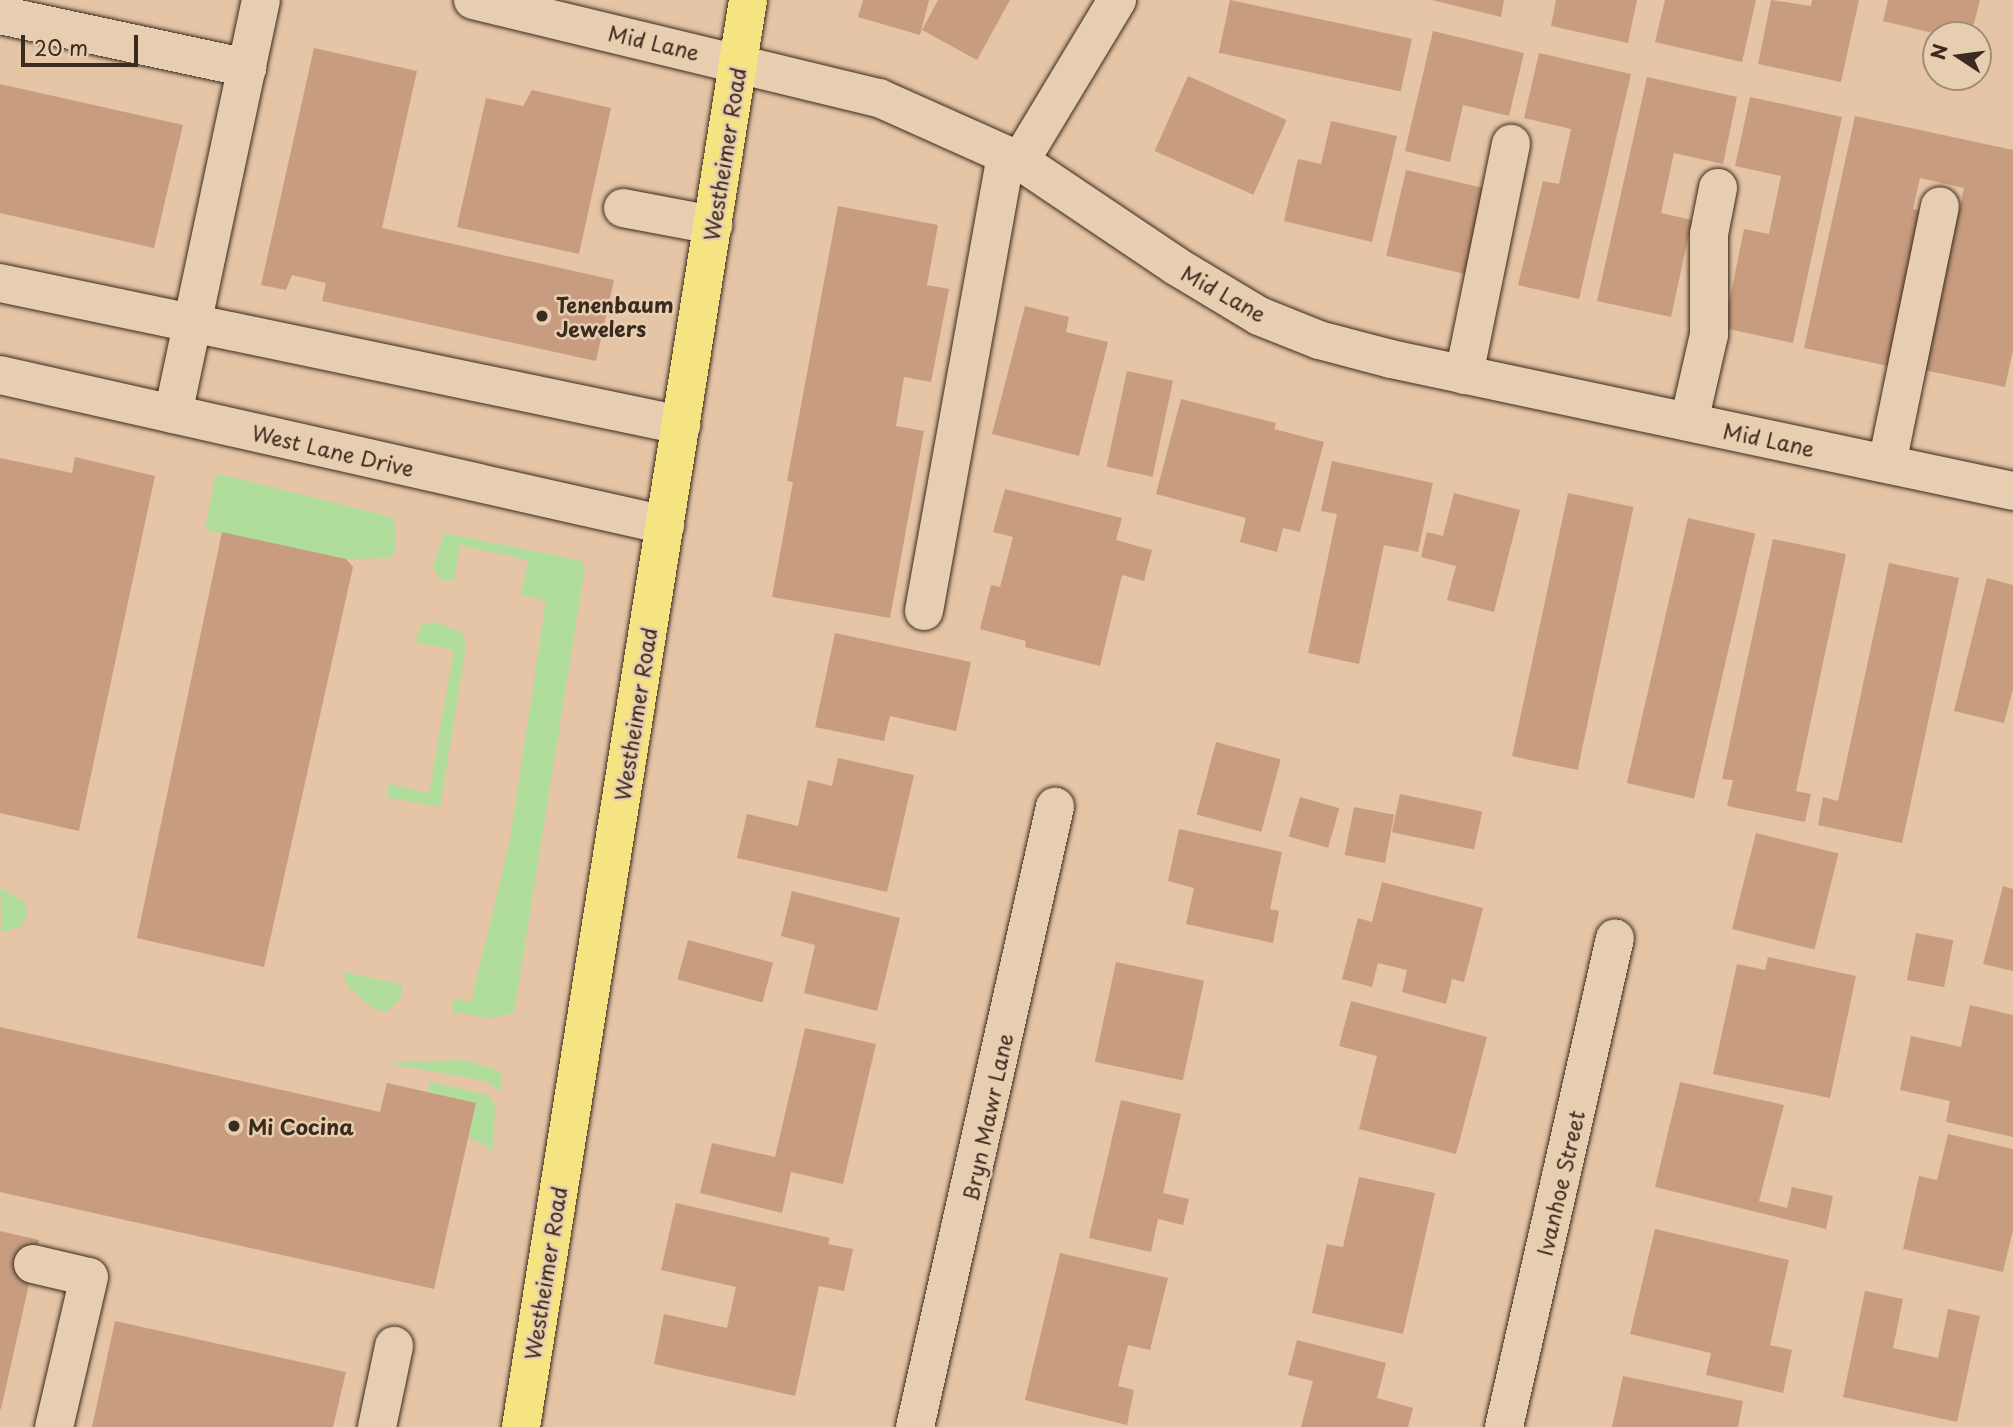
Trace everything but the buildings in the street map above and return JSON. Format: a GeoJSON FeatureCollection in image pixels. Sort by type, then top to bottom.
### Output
{"type":"FeatureCollection","features":[{"type":"Feature","properties":{"kind":"main road","name":"Westheimer Road"},"geometry":{"type":"LineString","coordinates":[[521,1427],[748,0]]}},
{"type":"Feature","properties":{"kind":"street"},"geometry":{"type":"LineString","coordinates":[[173,414],[261,0]]}},
{"type":"Feature","properties":{"kind":"street","name":"Mid Lane"},"geometry":{"type":"LineString","coordinates":[[473,0],[739,61],[878,98],[1013,158],[1176,266],[1259,316],[1319,340],[1464,375],[2013,491]]}},
{"type":"Feature","properties":{"kind":"street"},"geometry":{"type":"LineString","coordinates":[[924,611],[1013,158],[1117,0]]}},
{"type":"Feature","properties":{"kind":"street"},"geometry":{"type":"LineString","coordinates":[[0,15],[247,68]]}},
{"type":"Feature","properties":{"kind":"street"},"geometry":{"type":"LineString","coordinates":[[1464,375],[1511,144]]}},
{"type":"Feature","properties":{"kind":"street"},"geometry":{"type":"LineString","coordinates":[[1689,422],[1709,335],[1709,234],[1718,188]]}},
{"type":"Feature","properties":{"kind":"street"},"geometry":{"type":"LineString","coordinates":[[1887,464],[1940,206]]}},
{"type":"Feature","properties":{"kind":"street"},"geometry":{"type":"LineString","coordinates":[[624,208],[713,225]]}},
{"type":"Feature","properties":{"kind":"street"},"geometry":{"type":"LineString","coordinates":[[0,283],[681,425]]}},
{"type":"Feature","properties":{"kind":"street","name":"West Lane Drive"},"geometry":{"type":"LineString","coordinates":[[0,376],[665,525]]}},
{"type":"Feature","properties":{"kind":"street","name":"Bryn Mawr Lane"},"geometry":{"type":"LineString","coordinates":[[915,1427],[1055,807]]}},
{"type":"Feature","properties":{"kind":"street","name":"Ivanhoe Street"},"geometry":{"type":"LineString","coordinates":[[1504,1427],[1615,938]]}},
{"type":"Feature","properties":{"kind":"street"},"geometry":{"type":"LineString","coordinates":[[33,1264],[89,1277],[54,1427]]}},
{"type":"Feature","properties":{"kind":"street"},"geometry":{"type":"LineString","coordinates":[[377,1427],[394,1346]]}},
{"type":"Feature","properties":{"kind":"green space"},"geometry":{"type":"Polygon","coordinates":[[[216,473],[394,518],[396,553],[388,558],[346,559],[205,530],[216,473]]]}},
{"type":"Feature","properties":{"kind":"green space"},"geometry":{"type":"Polygon","coordinates":[[[444,533],[579,560],[585,566],[514,1013],[491,1018],[452,1012],[453,999],[471,1002],[510,840],[546,600],[521,595],[528,560],[460,545],[454,581],[438,578],[433,566],[444,533]]]}},
{"type":"Feature","properties":{"kind":"green space"},"geometry":{"type":"Polygon","coordinates":[[[436,622],[462,633],[466,646],[440,807],[386,797],[389,784],[429,793],[454,650],[415,642],[421,625],[436,622]]]}},
{"type":"Feature","properties":{"kind":"green space"},"geometry":{"type":"Polygon","coordinates":[[[0,888],[25,902],[27,915],[21,926],[2,932],[0,888]]]}},
{"type":"Feature","properties":{"kind":"green space"},"geometry":{"type":"Polygon","coordinates":[[[342,972],[402,984],[402,997],[386,1012],[374,1009],[349,988],[342,972]]]}},
{"type":"Feature","properties":{"kind":"green space"},"geometry":{"type":"Polygon","coordinates":[[[464,1060],[502,1072],[500,1092],[487,1081],[385,1063],[464,1060]]]}},
{"type":"Feature","properties":{"kind":"green space"},"geometry":{"type":"Polygon","coordinates":[[[430,1082],[486,1094],[495,1104],[493,1150],[468,1137],[476,1103],[428,1092],[430,1082]]]}},
{"type":"Feature","properties":{"kind":"place","name":"Tenenbaum Jewelers"},"geometry":{"type":"Point","coordinates":[542,316]}},
{"type":"Feature","properties":{"kind":"place","name":"Mi Cocina"},"geometry":{"type":"Point","coordinates":[234,1126]}}]}
